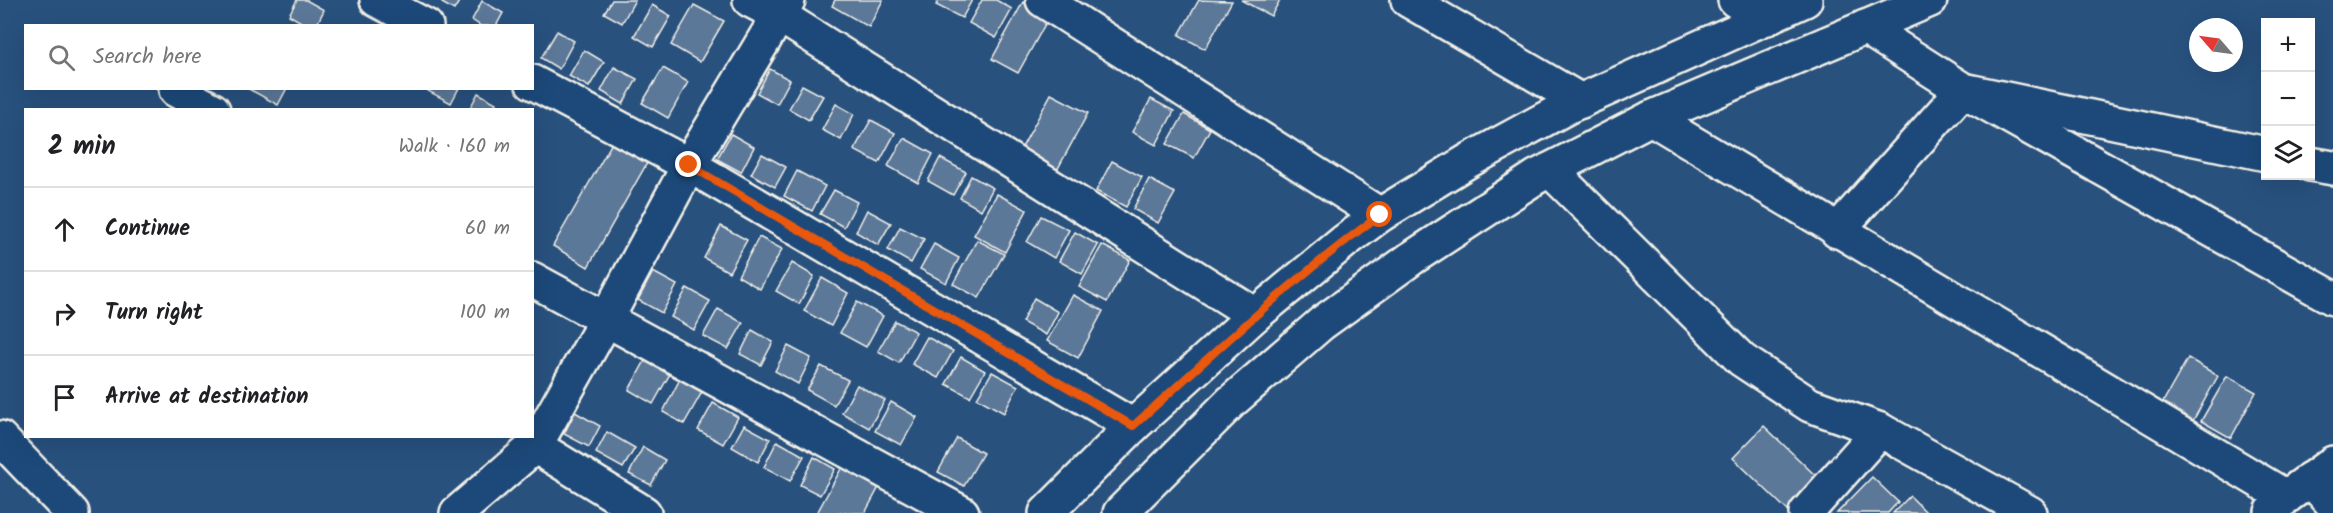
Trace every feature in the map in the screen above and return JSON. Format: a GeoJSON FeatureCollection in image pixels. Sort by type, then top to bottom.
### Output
{"type":"FeatureCollection","features":[{"type":"Feature","properties":{"kind":"street"},"geometry":{"type":"LineString","coordinates":[[377,0],[422,24]]}},
{"type":"Feature","properties":{"kind":"street"},"geometry":{"type":"LineString","coordinates":[[750,0],[783,8],[1255,315]]}},
{"type":"Feature","properties":{"kind":"street"},"geometry":{"type":"LineString","coordinates":[[1043,0],[1380,215]]}},
{"type":"Feature","properties":{"kind":"street"},"geometry":{"type":"LineString","coordinates":[[1408,0],[1581,100]]}},
{"type":"Feature","properties":{"kind":"street"},"geometry":{"type":"LineString","coordinates":[[1735,0],[1767,18]]}},
{"type":"Feature","properties":{"kind":"street"},"geometry":{"type":"LineString","coordinates":[[1046,513],[1133,426],[1255,315],[1380,215],[1468,161],[1581,100],[1804,0]]}},
{"type":"Feature","properties":{"kind":"street"},"geometry":{"type":"LineString","coordinates":[[1120,513],[1232,401],[1322,323],[1412,258],[1536,177],[1651,118],[1930,0]]}},
{"type":"Feature","properties":{"kind":"street"},"geometry":{"type":"LineString","coordinates":[[458,513],[535,446],[608,318],[689,165],[783,8]]}},
{"type":"Feature","properties":{"kind":"street"},"geometry":{"type":"LineString","coordinates":[[1865,27],[1964,90],[2333,298]]}},
{"type":"Feature","properties":{"kind":"street"},"geometry":{"type":"LineString","coordinates":[[534,83],[689,165],[1133,426]]}},
{"type":"Feature","properties":{"kind":"street"},"geometry":{"type":"LineString","coordinates":[[176,90],[209,108]]}},
{"type":"Feature","properties":{"kind":"street"},"geometry":{"type":"LineString","coordinates":[[1964,90],[2261,153]]}},
{"type":"Feature","properties":{"kind":"street"},"geometry":{"type":"LineString","coordinates":[[1837,231],[1964,90]]}},
{"type":"Feature","properties":{"kind":"street"},"geometry":{"type":"LineString","coordinates":[[1651,118],[1837,231],[2300,488],[2333,504]]}},
{"type":"Feature","properties":{"kind":"street"},"geometry":{"type":"LineString","coordinates":[[2315,165],[2333,168]]}},
{"type":"Feature","properties":{"kind":"street"},"geometry":{"type":"LineString","coordinates":[[1550,170],[1742,360],[1810,405],[1880,430],[2030,513]]}},
{"type":"Feature","properties":{"kind":"street"},"geometry":{"type":"LineString","coordinates":[[534,280],[608,318],[962,513]]}},
{"type":"Feature","properties":{"kind":"street"},"geometry":{"type":"LineString","coordinates":[[1806,513],[1880,430]]}},
{"type":"Feature","properties":{"kind":"street"},"geometry":{"type":"LineString","coordinates":[[0,438],[72,513]]}},
{"type":"Feature","properties":{"kind":"street"},"geometry":{"type":"LineString","coordinates":[[535,446],[644,513]]}},
{"type":"Feature","properties":{"kind":"building"},"geometry":{"type":"Polygon","coordinates":[[[297,0],[306,0],[324,10],[317,24],[305,24],[289,15],[297,0]]]}},
{"type":"Feature","properties":{"kind":"building"},"geometry":{"type":"Polygon","coordinates":[[[444,0],[460,0],[454,10],[442,3],[444,0]]]}},
{"type":"Feature","properties":{"kind":"building"},"geometry":{"type":"Polygon","coordinates":[[[612,0],[635,0],[622,23],[604,13],[612,0]]]}},
{"type":"Feature","properties":{"kind":"building"},"geometry":{"type":"Polygon","coordinates":[[[835,0],[883,0],[869,27],[832,6],[835,0]]]}},
{"type":"Feature","properties":{"kind":"building"},"geometry":{"type":"Polygon","coordinates":[[[939,0],[972,0],[962,18],[936,5],[939,0]]]}},
{"type":"Feature","properties":{"kind":"building"},"geometry":{"type":"Polygon","coordinates":[[[982,0],[996,0],[1012,9],[996,38],[969,23],[982,0]]]}},
{"type":"Feature","properties":{"kind":"building"},"geometry":{"type":"Polygon","coordinates":[[[1199,0],[1232,1],[1205,49],[1179,35],[1199,0]]]}},
{"type":"Feature","properties":{"kind":"building"},"geometry":{"type":"Polygon","coordinates":[[[1241,0],[1280,0],[1271,16],[1241,0]]]}},
{"type":"Feature","properties":{"kind":"building"},"geometry":{"type":"Polygon","coordinates":[[[482,1],[503,13],[497,24],[478,24],[472,20],[482,1]]]}},
{"type":"Feature","properties":{"kind":"building"},"geometry":{"type":"Polygon","coordinates":[[[1023,2],[1049,17],[1018,73],[992,59],[1023,2]]]}},
{"type":"Feature","properties":{"kind":"building"},"geometry":{"type":"Polygon","coordinates":[[[652,5],[671,16],[653,47],[634,36],[652,5]]]}},
{"type":"Feature","properties":{"kind":"building"},"geometry":{"type":"Polygon","coordinates":[[[694,5],[724,21],[700,62],[671,45],[694,5]]]}},
{"type":"Feature","properties":{"kind":"building"},"geometry":{"type":"Polygon","coordinates":[[[557,31],[574,41],[559,69],[541,58],[557,31]]]}},
{"type":"Feature","properties":{"kind":"building"},"geometry":{"type":"Polygon","coordinates":[[[584,50],[604,62],[589,87],[569,76],[584,50]]]}},
{"type":"Feature","properties":{"kind":"building"},"geometry":{"type":"Polygon","coordinates":[[[614,67],[637,79],[623,104],[601,91],[614,67]]]}},
{"type":"Feature","properties":{"kind":"building"},"geometry":{"type":"Polygon","coordinates":[[[663,68],[688,82],[668,118],[642,103],[663,68]]]}},
{"type":"Feature","properties":{"kind":"building"},"geometry":{"type":"Polygon","coordinates":[[[770,69],[790,80],[777,104],[757,93],[770,69]]]}},
{"type":"Feature","properties":{"kind":"building"},"geometry":{"type":"Polygon","coordinates":[[[802,85],[823,96],[809,120],[789,109],[802,85]]]}},
{"type":"Feature","properties":{"kind":"building"},"geometry":{"type":"Polygon","coordinates":[[[251,90],[286,90],[278,105],[251,90]]]}},
{"type":"Feature","properties":{"kind":"building"},"geometry":{"type":"Polygon","coordinates":[[[428,90],[458,90],[451,103],[428,90]]]}},
{"type":"Feature","properties":{"kind":"building"},"geometry":{"type":"Polygon","coordinates":[[[478,93],[496,103],[493,108],[470,108],[478,93]]]}},
{"type":"Feature","properties":{"kind":"building"},"geometry":{"type":"Polygon","coordinates":[[[1051,94],[1088,113],[1056,172],[1019,153],[1051,94]]]}},
{"type":"Feature","properties":{"kind":"building"},"geometry":{"type":"Polygon","coordinates":[[[1151,99],[1174,111],[1156,145],[1132,132],[1151,99]]]}},
{"type":"Feature","properties":{"kind":"building"},"geometry":{"type":"Polygon","coordinates":[[[836,104],[854,114],[841,140],[822,130],[836,104]]]}},
{"type":"Feature","properties":{"kind":"building"},"geometry":{"type":"Polygon","coordinates":[[[1184,114],[1210,129],[1194,158],[1167,144],[1184,114]]]}},
{"type":"Feature","properties":{"kind":"building"},"geometry":{"type":"Polygon","coordinates":[[[871,120],[895,133],[879,163],[854,150],[871,120]]]}},
{"type":"Feature","properties":{"kind":"building"},"geometry":{"type":"Polygon","coordinates":[[[731,134],[754,147],[741,172],[717,159],[731,134]]]}},
{"type":"Feature","properties":{"kind":"building"},"geometry":{"type":"Polygon","coordinates":[[[904,138],[933,154],[918,183],[888,166],[904,138]]]}},
{"type":"Feature","properties":{"kind":"building"},"geometry":{"type":"Polygon","coordinates":[[[612,143],[647,163],[588,267],[553,246],[612,143]]]}},
{"type":"Feature","properties":{"kind":"building"},"geometry":{"type":"Polygon","coordinates":[[[762,154],[786,167],[775,187],[751,174],[762,154]]]}},
{"type":"Feature","properties":{"kind":"building"},"geometry":{"type":"Polygon","coordinates":[[[940,158],[966,172],[953,195],[928,181],[940,158]]]}},
{"type":"Feature","properties":{"kind":"building"},"geometry":{"type":"Polygon","coordinates":[[[1112,161],[1142,177],[1126,207],[1096,191],[1112,161]]]}},
{"type":"Feature","properties":{"kind":"building"},"geometry":{"type":"Polygon","coordinates":[[[797,171],[825,186],[812,211],[784,196],[797,171]]]}},
{"type":"Feature","properties":{"kind":"building"},"geometry":{"type":"Polygon","coordinates":[[[971,176],[993,188],[981,210],[960,198],[971,176]]]}},
{"type":"Feature","properties":{"kind":"building"},"geometry":{"type":"Polygon","coordinates":[[[1149,179],[1175,193],[1158,223],[1133,209],[1149,179]]]}},
{"type":"Feature","properties":{"kind":"building"},"geometry":{"type":"Polygon","coordinates":[[[834,190],[857,202],[844,227],[820,214],[834,190]]]}},
{"type":"Feature","properties":{"kind":"building"},"geometry":{"type":"Polygon","coordinates":[[[997,194],[1027,210],[1005,252],[974,235],[997,194]]]}},
{"type":"Feature","properties":{"kind":"building"},"geometry":{"type":"Polygon","coordinates":[[[867,210],[891,223],[878,245],[856,232],[867,210]]]}},
{"type":"Feature","properties":{"kind":"building"},"geometry":{"type":"Polygon","coordinates":[[[1041,216],[1069,230],[1054,258],[1027,242],[1041,216]]]}},
{"type":"Feature","properties":{"kind":"building"},"geometry":{"type":"Polygon","coordinates":[[[721,226],[747,240],[729,272],[704,258],[721,226]]]}},
{"type":"Feature","properties":{"kind":"building"},"geometry":{"type":"Polygon","coordinates":[[[900,227],[924,239],[911,263],[888,250],[900,227]]]}},
{"type":"Feature","properties":{"kind":"building"},"geometry":{"type":"Polygon","coordinates":[[[1075,232],[1098,245],[1082,274],[1059,261],[1075,232]]]}},
{"type":"Feature","properties":{"kind":"building"},"geometry":{"type":"Polygon","coordinates":[[[759,237],[782,249],[760,289],[738,276],[759,237]]]}},
{"type":"Feature","properties":{"kind":"building"},"geometry":{"type":"Polygon","coordinates":[[[977,240],[1004,254],[979,298],[953,284],[977,240]]]}},
{"type":"Feature","properties":{"kind":"building"},"geometry":{"type":"Polygon","coordinates":[[[934,244],[959,258],[946,283],[920,269],[934,244]]]}},
{"type":"Feature","properties":{"kind":"building"},"geometry":{"type":"Polygon","coordinates":[[[1102,245],[1130,260],[1107,302],[1079,287],[1102,245]]]}},
{"type":"Feature","properties":{"kind":"building"},"geometry":{"type":"Polygon","coordinates":[[[792,263],[814,276],[799,304],[776,291],[792,263]]]}},
{"type":"Feature","properties":{"kind":"building"},"geometry":{"type":"Polygon","coordinates":[[[653,272],[677,285],[662,313],[638,300],[653,272]]]}},
{"type":"Feature","properties":{"kind":"building"},"geometry":{"type":"Polygon","coordinates":[[[822,278],[848,293],[831,326],[804,311],[822,278]]]}},
{"type":"Feature","properties":{"kind":"building"},"geometry":{"type":"Polygon","coordinates":[[[687,288],[710,301],[694,330],[671,317],[687,288]]]}},
{"type":"Feature","properties":{"kind":"building"},"geometry":{"type":"Polygon","coordinates":[[[1073,295],[1103,311],[1078,358],[1047,341],[1073,295]]]}},
{"type":"Feature","properties":{"kind":"building"},"geometry":{"type":"Polygon","coordinates":[[[1034,298],[1058,312],[1046,335],[1022,322],[1034,298]]]}},
{"type":"Feature","properties":{"kind":"building"},"geometry":{"type":"Polygon","coordinates":[[[857,302],[883,316],[866,347],[840,333],[857,302]]]}},
{"type":"Feature","properties":{"kind":"building"},"geometry":{"type":"Polygon","coordinates":[[[718,309],[743,323],[728,349],[703,336],[718,309]]]}},
{"type":"Feature","properties":{"kind":"building"},"geometry":{"type":"Polygon","coordinates":[[[895,321],[916,332],[899,363],[878,351],[895,321]]]}},
{"type":"Feature","properties":{"kind":"building"},"geometry":{"type":"Polygon","coordinates":[[[752,330],[773,342],[761,365],[740,354],[752,330]]]}},
{"type":"Feature","properties":{"kind":"building"},"geometry":{"type":"Polygon","coordinates":[[[927,337],[953,351],[938,378],[912,364],[927,337]]]}},
{"type":"Feature","properties":{"kind":"building"},"geometry":{"type":"Polygon","coordinates":[[[788,346],[811,358],[798,384],[775,371],[788,346]]]}},
{"type":"Feature","properties":{"kind":"building"},"geometry":{"type":"Polygon","coordinates":[[[961,357],[985,371],[970,397],[946,384],[961,357]]]}},
{"type":"Feature","properties":{"kind":"building"},"geometry":{"type":"Polygon","coordinates":[[[2188,358],[2218,376],[2190,426],[2159,409],[2188,358]]]}},
{"type":"Feature","properties":{"kind":"building"},"geometry":{"type":"Polygon","coordinates":[[[646,359],[671,372],[653,404],[629,390],[646,359]]]}},
{"type":"Feature","properties":{"kind":"building"},"geometry":{"type":"Polygon","coordinates":[[[821,366],[848,380],[834,405],[807,390],[821,366]]]}},
{"type":"Feature","properties":{"kind":"building"},"geometry":{"type":"Polygon","coordinates":[[[992,372],[1018,386],[1004,413],[977,398],[992,372]]]}},
{"type":"Feature","properties":{"kind":"building"},"geometry":{"type":"Polygon","coordinates":[[[2227,376],[2256,392],[2231,438],[2201,421],[2227,376]]]}},
{"type":"Feature","properties":{"kind":"building"},"geometry":{"type":"Polygon","coordinates":[[[680,379],[702,392],[684,424],[663,412],[680,379]]]}},
{"type":"Feature","properties":{"kind":"building"},"geometry":{"type":"Polygon","coordinates":[[[857,385],[885,400],[869,428],[842,413],[857,385]]]}},
{"type":"Feature","properties":{"kind":"building"},"geometry":{"type":"Polygon","coordinates":[[[891,402],[917,417],[901,445],[875,431],[891,402]]]}},
{"type":"Feature","properties":{"kind":"building"},"geometry":{"type":"Polygon","coordinates":[[[713,403],[738,417],[723,444],[698,430],[713,403]]]}},
{"type":"Feature","properties":{"kind":"building"},"geometry":{"type":"Polygon","coordinates":[[[575,412],[600,426],[589,447],[564,434],[575,412]]]}},
{"type":"Feature","properties":{"kind":"building"},"geometry":{"type":"Polygon","coordinates":[[[744,425],[770,439],[758,462],[732,447],[744,425]]]}},
{"type":"Feature","properties":{"kind":"building"},"geometry":{"type":"Polygon","coordinates":[[[1764,426],[1819,479],[1788,511],[1733,458],[1764,426]]]}},
{"type":"Feature","properties":{"kind":"building"},"geometry":{"type":"Polygon","coordinates":[[[607,432],[635,448],[623,468],[596,453],[607,432]]]}},
{"type":"Feature","properties":{"kind":"building"},"geometry":{"type":"Polygon","coordinates":[[[957,438],[983,453],[964,486],[938,472],[957,438]]]}},
{"type":"Feature","properties":{"kind":"building"},"geometry":{"type":"Polygon","coordinates":[[[777,441],[804,456],[790,481],[764,467],[777,441]]]}},
{"type":"Feature","properties":{"kind":"building"},"geometry":{"type":"Polygon","coordinates":[[[643,447],[665,460],[651,485],[629,474],[643,447]]]}},
{"type":"Feature","properties":{"kind":"building"},"geometry":{"type":"Polygon","coordinates":[[[848,456],[885,476],[865,513],[817,513],[848,456]]]}},
{"type":"Feature","properties":{"kind":"building"},"geometry":{"type":"Polygon","coordinates":[[[814,457],[835,469],[820,495],[800,485],[814,457]]]}},
{"type":"Feature","properties":{"kind":"building"},"geometry":{"type":"Polygon","coordinates":[[[1872,477],[1898,502],[1888,513],[1837,513],[1872,477]]]}},
{"type":"Feature","properties":{"kind":"building"},"geometry":{"type":"Polygon","coordinates":[[[1910,496],[1927,513],[1893,513],[1910,496]]]}},
{"type":"Feature","properties":{"kind":"route"},"geometry":{"type":"LineString","coordinates":[[689,165],[1133,426],[1258,312],[1380,215]]}}]}
